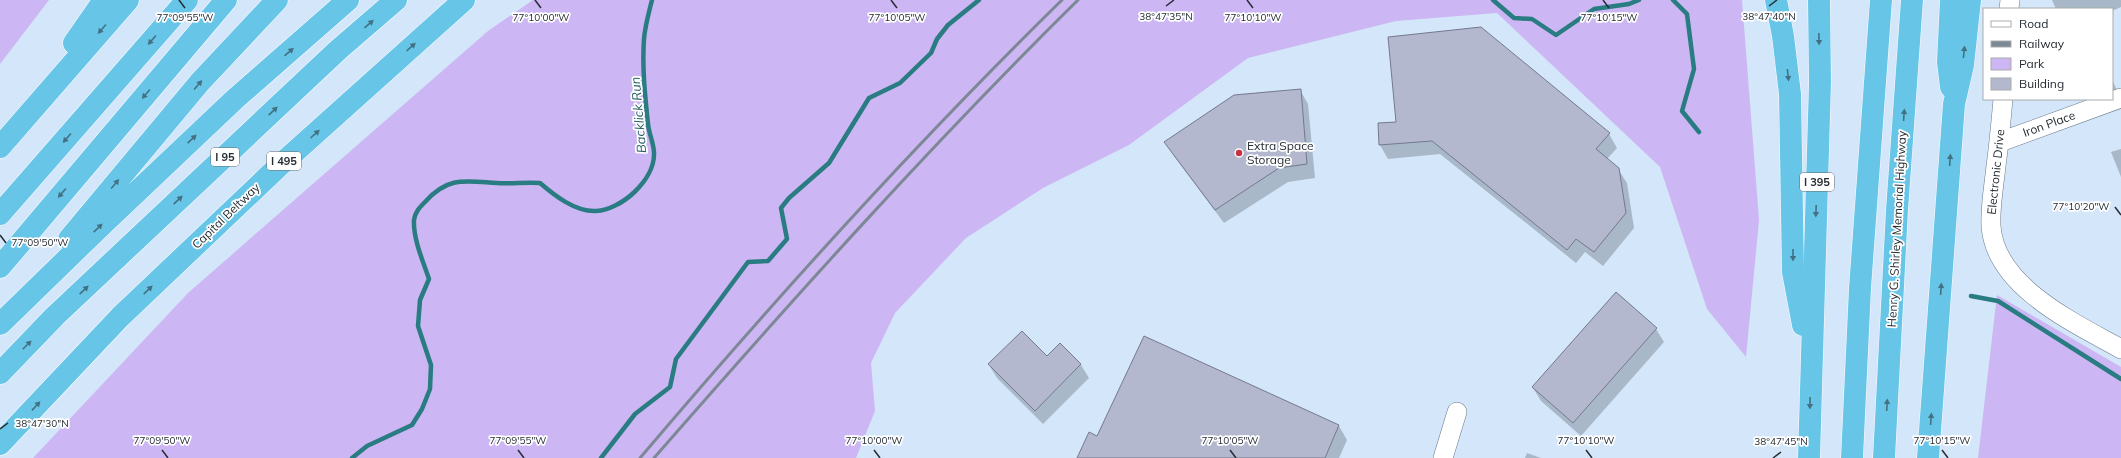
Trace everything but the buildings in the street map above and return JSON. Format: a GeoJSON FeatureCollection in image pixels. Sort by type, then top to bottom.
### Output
{"type":"FeatureCollection","features":[{"type":"Feature","properties":{"kind":"highway"},"geometry":{"type":"LineString","coordinates":[[0,146],[104,0]]}},
{"type":"Feature","properties":{"kind":"highway"},"geometry":{"type":"LineString","coordinates":[[0,146],[128,0]]}},
{"type":"Feature","properties":{"kind":"highway"},"geometry":{"type":"LineString","coordinates":[[0,214],[187,0]]}},
{"type":"Feature","properties":{"kind":"highway"},"geometry":{"type":"LineString","coordinates":[[0,267],[226,0]]}},
{"type":"Feature","properties":{"kind":"highway"},"geometry":{"type":"LineString","coordinates":[[0,323],[200,82],[277,0]]}},
{"type":"Feature","properties":{"kind":"highway"},"geometry":{"type":"LineString","coordinates":[[236,44],[288,0]]}},
{"type":"Feature","properties":{"kind":"highway"},"geometry":{"type":"LineString","coordinates":[[0,323],[235,99],[348,0]]}},
{"type":"Feature","properties":{"kind":"highway","name":"I 95"},"geometry":{"type":"LineString","coordinates":[[0,373],[55,316],[338,50],[396,0]]}},
{"type":"Feature","properties":{"kind":"highway","name":"I 395"},"geometry":{"type":"LineString","coordinates":[[1809,458],[1820,82],[1819,0]]}},
{"type":"Feature","properties":{"kind":"highway"},"geometry":{"type":"LineString","coordinates":[[1852,458],[1860,288],[1881,0]]}},
{"type":"Feature","properties":{"kind":"highway","name":"Henry G. Shirley Memorial Highway"},"geometry":{"type":"LineString","coordinates":[[1884,458],[1897,218],[1912,0]]}},
{"type":"Feature","properties":{"kind":"highway"},"geometry":{"type":"LineString","coordinates":[[1951,0],[1948,62],[1954,104]]}},
{"type":"Feature","properties":{"kind":"highway"},"geometry":{"type":"LineString","coordinates":[[1928,458],[1954,104],[1963,65],[1970,0]]}},
{"type":"Feature","properties":{"kind":"highway","name":"Capital Beltway"},"geometry":{"type":"LineString","coordinates":[[0,444],[120,317],[279,166],[461,3]]}},
{"type":"Feature","properties":{"kind":"highway"},"geometry":{"type":"LineString","coordinates":[[1777,3],[1783,36],[1790,94],[1793,272],[1811,364]]}},
{"type":"Feature","properties":{"kind":"street","name":"Iron Place"},"geometry":{"type":"LineString","coordinates":[[2000,142],[2121,98]]}},
{"type":"Feature","properties":{"kind":"street","name":"Electronic Drive"},"geometry":{"type":"LineString","coordinates":[[2003,100],[2000,142],[1991,210],[1991,228],[1997,250],[2004,264],[2019,284],[2036,298],[2121,349]]}},
{"type":"Feature","properties":{"kind":"street"},"geometry":{"type":"LineString","coordinates":[[1443,458],[1457,412]]}},
{"type":"Feature","properties":{"kind":"green space"},"geometry":{"type":"Polygon","coordinates":[[[0,0],[49,0],[0,64],[0,0]]]}},
{"type":"Feature","properties":{"kind":"green space"},"geometry":{"type":"Polygon","coordinates":[[[533,0],[1742,0],[1759,220],[1746,357],[1707,309],[1660,167],[1497,13],[1396,21],[1248,58],[1129,145],[1043,188],[966,238],[895,313],[871,363],[875,411],[856,458],[33,458],[188,293],[488,31],[533,0]]]}},
{"type":"Feature","properties":{"kind":"green space"},"geometry":{"type":"Polygon","coordinates":[[[1997,295],[2121,367],[2121,458],[1978,458],[1997,295]]]}},
{"type":"Feature","properties":{"kind":"waterway","name":"Backlick Run"},"geometry":{"type":"LineString","coordinates":[[352,458],[367,446],[412,425],[422,409],[430,389],[431,365],[418,326],[420,300],[429,279],[415,235],[414,220],[418,210],[433,194],[449,184],[466,181],[540,183],[565,202],[580,209],[596,211],[616,205],[635,192],[643,183],[653,163],[654,153],[648,124],[643,60],[647,19],[652,0]]}},
{"type":"Feature","properties":{"kind":"waterway"},"geometry":{"type":"LineString","coordinates":[[601,458],[635,414],[670,387],[676,359],[748,262],[768,261],[787,239],[781,208],[789,198],[829,163],[869,98],[900,83],[931,53],[937,39],[948,25],[979,0]]}},
{"type":"Feature","properties":{"kind":"waterway"},"geometry":{"type":"LineString","coordinates":[[1493,0],[1514,18],[1532,19],[1556,35],[1594,9],[1629,4],[1639,0]]}},
{"type":"Feature","properties":{"kind":"waterway"},"geometry":{"type":"LineString","coordinates":[[1673,0],[1687,14],[1694,69],[1682,111],[1699,132]]}},
{"type":"Feature","properties":{"kind":"waterway"},"geometry":{"type":"LineString","coordinates":[[1971,296],[1998,301],[2121,379]]}},
{"type":"Feature","properties":{"kind":"railway"},"geometry":{"type":"LineString","coordinates":[[640,458],[793,282],[846,224],[952,111],[1062,0]]}},
{"type":"Feature","properties":{"kind":"railway"},"geometry":{"type":"LineString","coordinates":[[654,458],[862,225],[969,111],[1078,0]]}},
{"type":"Feature","properties":{"kind":"place","name":"Extra Space Storage"},"geometry":{"type":"Point","coordinates":[1239,153]}}]}
